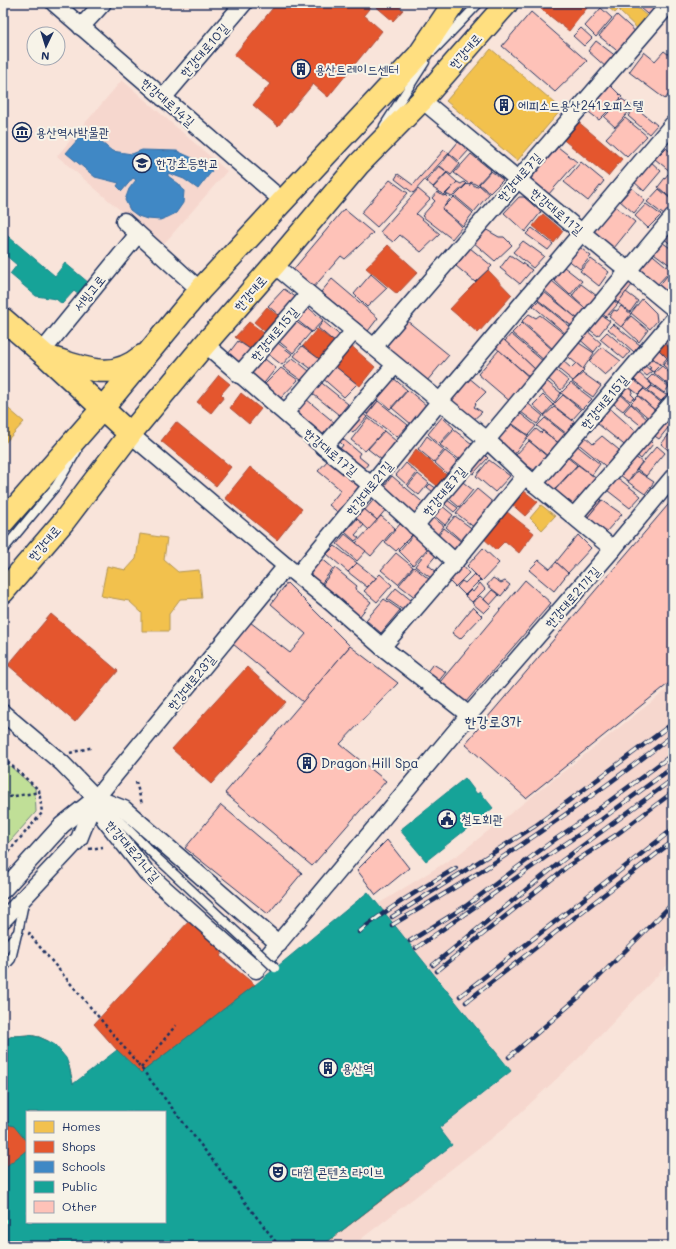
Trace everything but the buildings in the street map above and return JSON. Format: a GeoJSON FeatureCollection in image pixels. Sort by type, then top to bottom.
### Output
{"type":"FeatureCollection","features":[{"type":"Feature","properties":{"kind":"main road"},"geometry":{"type":"LineString","coordinates":[[3,522],[102,409],[200,290],[419,55],[454,3]]}},
{"type":"Feature","properties":{"kind":"main road","name":"한강대로"},"geometry":{"type":"LineString","coordinates":[[3,592],[64,521],[130,434],[205,344],[360,164],[422,100],[507,3]]}},
{"type":"Feature","properties":{"kind":"main road"},"geometry":{"type":"LineString","coordinates":[[3,319],[130,434]]}},
{"type":"Feature","properties":{"kind":"main road"},"geometry":{"type":"LineString","coordinates":[[44,355],[99,372],[129,365],[156,343]]}},
{"type":"Feature","properties":{"kind":"street","name":"한강대로14길"},"geometry":{"type":"LineString","coordinates":[[54,3],[283,201]]}},
{"type":"Feature","properties":{"kind":"street"},"geometry":{"type":"LineString","coordinates":[[81,27],[103,3]]}},
{"type":"Feature","properties":{"kind":"street","name":"한강대로10길"},"geometry":{"type":"LineString","coordinates":[[163,98],[244,3]]}},
{"type":"Feature","properties":{"kind":"street","name":"한강대로7길"},"geometry":{"type":"LineString","coordinates":[[374,347],[667,7]]}},
{"type":"Feature","properties":{"kind":"street","name":"한강대로11길"},"geometry":{"type":"LineString","coordinates":[[422,100],[673,308]]}},
{"type":"Feature","properties":{"kind":"street"},"geometry":{"type":"LineString","coordinates":[[440,401],[673,124]]}},
{"type":"Feature","properties":{"kind":"street","name":"한강대로7길"},"geometry":{"type":"LineString","coordinates":[[415,526],[673,216]]}},
{"type":"Feature","properties":{"kind":"street"},"geometry":{"type":"LineString","coordinates":[[124,221],[200,290]]}},
{"type":"Feature","properties":{"kind":"street","name":"서빙고로"},"geometry":{"type":"LineString","coordinates":[[44,355],[138,234]]}},
{"type":"Feature","properties":{"kind":"street"},"geometry":{"type":"LineString","coordinates":[[274,265],[487,440],[530,480],[613,549]]}},
{"type":"Feature","properties":{"kind":"street","name":"한강대로15길"},"geometry":{"type":"LineString","coordinates":[[239,375],[309,294]]}},
{"type":"Feature","properties":{"kind":"street","name":"한강대로15길"},"geometry":{"type":"LineString","coordinates":[[530,480],[673,320]]}},
{"type":"Feature","properties":{"kind":"street"},"geometry":{"type":"LineString","coordinates":[[285,413],[354,331]]}},
{"type":"Feature","properties":{"kind":"street","name":"한강대로17길"},"geometry":{"type":"LineString","coordinates":[[205,344],[239,375],[371,485],[455,562]]}},
{"type":"Feature","properties":{"kind":"street"},"geometry":{"type":"LineString","coordinates":[[324,447],[395,365]]}},
{"type":"Feature","properties":{"kind":"street","name":"한강대로21길"},"geometry":{"type":"LineString","coordinates":[[292,571],[371,485],[440,401]]}},
{"type":"Feature","properties":{"kind":"street"},"geometry":{"type":"LineString","coordinates":[[574,516],[673,402]]}},
{"type":"Feature","properties":{"kind":"street"},"geometry":{"type":"LineString","coordinates":[[130,434],[382,647],[469,715]]}},
{"type":"Feature","properties":{"kind":"street","name":"한강대로21가길"},"geometry":{"type":"LineString","coordinates":[[469,715],[613,549],[673,477]]}},
{"type":"Feature","properties":{"kind":"street"},"geometry":{"type":"LineString","coordinates":[[382,647],[455,562],[530,480]]}},
{"type":"Feature","properties":{"kind":"street","name":"한강대로23길"},"geometry":{"type":"LineString","coordinates":[[3,890],[62,825],[96,798],[292,571]]}},
{"type":"Feature","properties":{"kind":"street"},"geometry":{"type":"LineString","coordinates":[[3,713],[62,763],[96,798]]}},
{"type":"Feature","properties":{"kind":"street","name":"한강대로21나길"},"geometry":{"type":"LineString","coordinates":[[96,798],[105,820],[147,873],[256,970],[469,715]]}},
{"type":"Feature","properties":{"kind":"street","name":"한강대로23길"},"geometry":{"type":"LineString","coordinates":[[3,920],[79,839],[96,798]]}},
{"type":"Feature","properties":{"kind":"street","name":"한강대로21나길"},"geometry":{"type":"LineString","coordinates":[[96,798],[124,809],[278,944]]}},
{"type":"Feature","properties":{"kind":"lane"},"geometry":{"type":"LineString","coordinates":[[419,55],[472,3]]}},
{"type":"Feature","properties":{"kind":"lane"},"geometry":{"type":"LineString","coordinates":[[360,164],[430,55],[479,3]]}},
{"type":"Feature","properties":{"kind":"lane"},"geometry":{"type":"LineString","coordinates":[[3,550],[56,486],[102,409]]}},
{"type":"Feature","properties":{"kind":"lane"},"geometry":{"type":"LineString","coordinates":[[3,579],[64,521]]}},
{"type":"Feature","properties":{"kind":"lane"},"geometry":{"type":"LineString","coordinates":[[96,798],[156,857],[275,968]]}},
{"type":"Feature","properties":{"kind":"lane"},"geometry":{"type":"LineString","coordinates":[[3,968],[11,959],[25,896]]}},
{"type":"Feature","properties":{"kind":"lane"},"geometry":{"type":"LineString","coordinates":[[3,950],[18,932]]}},
{"type":"Feature","properties":{"kind":"path"},"geometry":{"type":"LineString","coordinates":[[70,753],[94,748]]}},
{"type":"Feature","properties":{"kind":"path"},"geometry":{"type":"LineString","coordinates":[[3,758],[39,790],[42,813],[3,858]]}},
{"type":"Feature","properties":{"kind":"path"},"geometry":{"type":"LineString","coordinates":[[136,782],[142,804]]}},
{"type":"Feature","properties":{"kind":"path"},"geometry":{"type":"LineString","coordinates":[[3,798],[40,792]]}},
{"type":"Feature","properties":{"kind":"path"},"geometry":{"type":"LineString","coordinates":[[86,850],[103,847]]}},
{"type":"Feature","properties":{"kind":"path"},"geometry":{"type":"LineString","coordinates":[[31,928],[30,934],[138,1064],[279,1246]]}},
{"type":"Feature","properties":{"kind":"path"},"geometry":{"type":"LineString","coordinates":[[141,1068],[176,1025]]}},
{"type":"Feature","properties":{"kind":"shaded area","name":"한강초등학교"},"geometry":{"type":"Polygon","coordinates":[[[122,80],[227,171],[162,246],[57,156],[122,80]]]}},
{"type":"Feature","properties":{"kind":"shaded area"},"geometry":{"type":"Polygon","coordinates":[[[673,685],[673,959],[581,1056],[503,1129],[352,1246],[3,1246],[3,1189],[26,1221],[26,1223],[166,1223],[166,1111],[98,1111],[270,971],[459,854],[673,685]]]}},
{"type":"Feature","properties":{"kind":"green space"},"geometry":{"type":"Polygon","coordinates":[[[3,760],[35,788],[36,812],[3,849],[3,760]]]}},
{"type":"Feature","properties":{"kind":"railway"},"geometry":{"type":"LineString","coordinates":[[392,917],[535,826],[673,723]]}},
{"type":"Feature","properties":{"kind":"railway"},"geometry":{"type":"LineString","coordinates":[[392,925],[472,877],[531,838],[603,788],[673,735]]}},
{"type":"Feature","properties":{"kind":"railway"},"geometry":{"type":"LineString","coordinates":[[410,941],[466,906],[673,754]]}},
{"type":"Feature","properties":{"kind":"railway"},"geometry":{"type":"LineString","coordinates":[[416,948],[602,819],[673,767]]}},
{"type":"Feature","properties":{"kind":"railway"},"geometry":{"type":"LineString","coordinates":[[433,965],[563,860],[673,779]]}},
{"type":"Feature","properties":{"kind":"railway"},"geometry":{"type":"LineString","coordinates":[[437,971],[568,866],[616,835],[673,792]]}},
{"type":"Feature","properties":{"kind":"railway"},"geometry":{"type":"LineString","coordinates":[[460,996],[673,829]]}},
{"type":"Feature","properties":{"kind":"railway"},"geometry":{"type":"LineString","coordinates":[[466,1002],[673,841]]}},
{"type":"Feature","properties":{"kind":"railway"},"geometry":{"type":"LineString","coordinates":[[359,932],[394,906],[456,868]]}},
{"type":"Feature","properties":{"kind":"railway"},"geometry":{"type":"LineString","coordinates":[[509,1057],[579,997],[673,903]]}},
{"type":"Feature","properties":{"kind":"place","name":"용산트레이드센터"},"geometry":{"type":"Point","coordinates":[301,69]}},
{"type":"Feature","properties":{"kind":"place","name":"에피소드용산241오피스텔"},"geometry":{"type":"Point","coordinates":[504,105]}},
{"type":"Feature","properties":{"kind":"place","name":"용산역사박물관"},"geometry":{"type":"Point","coordinates":[22,132]}},
{"type":"Feature","properties":{"kind":"place","name":"한강초등학교"},"geometry":{"type":"Point","coordinates":[142,163]}},
{"type":"Feature","properties":{"kind":"place","name":"Dragon Hill Spa"},"geometry":{"type":"Point","coordinates":[307,763]}},
{"type":"Feature","properties":{"kind":"place","name":"철도회관"},"geometry":{"type":"Point","coordinates":[447,819]}},
{"type":"Feature","properties":{"kind":"place","name":"용산역"},"geometry":{"type":"Point","coordinates":[328,1068]}},
{"type":"Feature","properties":{"kind":"place","name":"대원 콘텐츠 라이브"},"geometry":{"type":"Point","coordinates":[278,1172]}},
{"type":"Feature","properties":{"kind":"district","name":"한강로3가"},"geometry":{"type":"Point","coordinates":[493,722]}}]}
